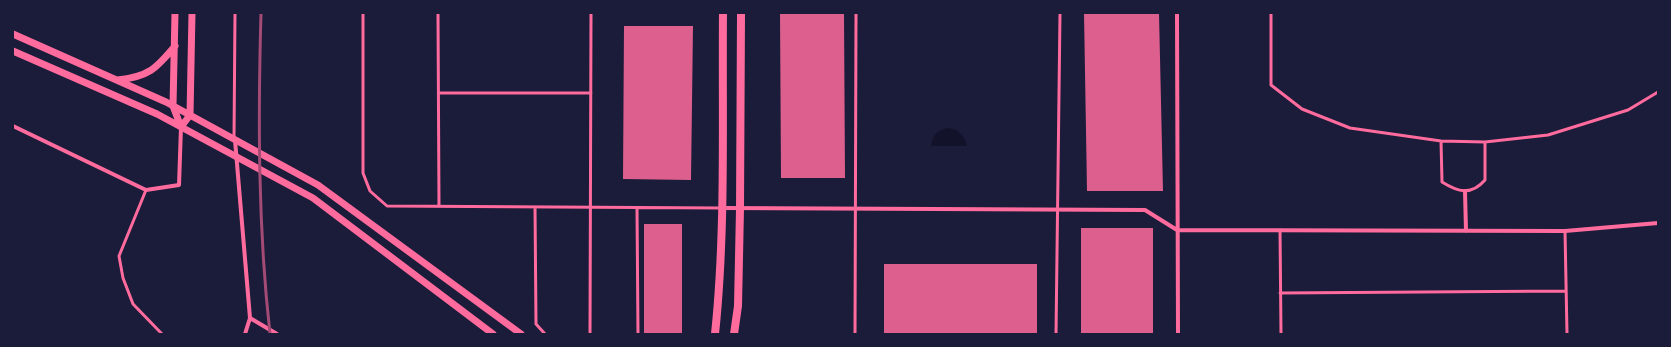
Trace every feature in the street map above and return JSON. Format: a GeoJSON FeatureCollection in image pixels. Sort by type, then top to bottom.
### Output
{"type":"FeatureCollection","features":[{"type":"Feature","properties":{"kind":"main road"},"geometry":{"type":"LineString","coordinates":[[715,334],[719,298],[723,13]]}},
{"type":"Feature","properties":{"kind":"main road"},"geometry":{"type":"LineString","coordinates":[[734,334],[738,306],[741,13]]}},
{"type":"Feature","properties":{"kind":"street"},"geometry":{"type":"LineString","coordinates":[[13,126],[146,190],[179,185],[181,127],[173,106],[175,13]]}},
{"type":"Feature","properties":{"kind":"street"},"geometry":{"type":"LineString","coordinates":[[181,127],[190,115],[192,13]]}},
{"type":"Feature","properties":{"kind":"street"},"geometry":{"type":"LineString","coordinates":[[1177,13],[1178,334]]}},
{"type":"Feature","properties":{"kind":"street"},"geometry":{"type":"LineString","coordinates":[[13,34],[173,106],[318,185],[521,334]]}},
{"type":"Feature","properties":{"kind":"street"},"geometry":{"type":"LineString","coordinates":[[117,80],[135,78],[150,73],[162,62],[175,46]]}},
{"type":"Feature","properties":{"kind":"street"},"geometry":{"type":"LineString","coordinates":[[13,51],[157,114],[313,198],[493,334]]}},
{"type":"Feature","properties":{"kind":"street"},"geometry":{"type":"LineString","coordinates":[[234,140],[250,318],[245,334]]}},
{"type":"Feature","properties":{"kind":"street"},"geometry":{"type":"LineString","coordinates":[[1465,191],[1466,231]]}},
{"type":"Feature","properties":{"kind":"street"},"geometry":{"type":"LineString","coordinates":[[721,208],[855,210],[1145,210],[1178,230],[1565,231],[1658,222]]}},
{"type":"Feature","properties":{"kind":"street"},"geometry":{"type":"LineString","coordinates":[[250,318],[277,334]]}},
{"type":"Feature","properties":{"kind":"lane"},"geometry":{"type":"LineString","coordinates":[[234,140],[235,13]]}},
{"type":"Feature","properties":{"kind":"lane"},"geometry":{"type":"LineString","coordinates":[[363,13],[363,173],[370,191],[387,206],[721,208]]}},
{"type":"Feature","properties":{"kind":"lane"},"geometry":{"type":"LineString","coordinates":[[438,13],[439,206]]}},
{"type":"Feature","properties":{"kind":"lane"},"geometry":{"type":"LineString","coordinates":[[590,334],[591,13]]}},
{"type":"Feature","properties":{"kind":"lane"},"geometry":{"type":"LineString","coordinates":[[855,334],[856,13]]}},
{"type":"Feature","properties":{"kind":"lane"},"geometry":{"type":"LineString","coordinates":[[1056,334],[1060,13]]}},
{"type":"Feature","properties":{"kind":"lane"},"geometry":{"type":"LineString","coordinates":[[1271,13],[1271,85],[1302,109],[1350,128],[1441,142],[1485,142],[1548,135],[1628,110],[1658,92]]}},
{"type":"Feature","properties":{"kind":"lane"},"geometry":{"type":"LineString","coordinates":[[439,93],[591,93]]}},
{"type":"Feature","properties":{"kind":"lane"},"geometry":{"type":"LineString","coordinates":[[1441,142],[1442,182],[1452,188],[1465,191],[1478,188],[1485,180],[1485,142]]}},
{"type":"Feature","properties":{"kind":"lane"},"geometry":{"type":"LineString","coordinates":[[146,190],[119,256],[123,278],[133,304],[162,334]]}},
{"type":"Feature","properties":{"kind":"lane"},"geometry":{"type":"LineString","coordinates":[[535,207],[536,324],[545,334]]}},
{"type":"Feature","properties":{"kind":"lane"},"geometry":{"type":"LineString","coordinates":[[637,208],[638,334]]}},
{"type":"Feature","properties":{"kind":"lane"},"geometry":{"type":"LineString","coordinates":[[1280,230],[1281,334]]}},
{"type":"Feature","properties":{"kind":"lane"},"geometry":{"type":"LineString","coordinates":[[1565,231],[1567,334]]}},
{"type":"Feature","properties":{"kind":"lane"},"geometry":{"type":"LineString","coordinates":[[1280,293],[1566,291]]}},
{"type":"Feature","properties":{"kind":"shaded area"},"geometry":{"type":"Polygon","coordinates":[[[949,128],[956,130],[961,134],[967,146],[931,146],[936,133],[949,128]]]}},
{"type":"Feature","properties":{"kind":"building"},"geometry":{"type":"Polygon","coordinates":[[[780,13],[844,13],[845,178],[781,178],[780,13]]]}},
{"type":"Feature","properties":{"kind":"building"},"geometry":{"type":"Polygon","coordinates":[[[1084,13],[1159,13],[1163,191],[1087,191],[1084,13]]]}},
{"type":"Feature","properties":{"kind":"building"},"geometry":{"type":"Polygon","coordinates":[[[624,26],[693,26],[691,180],[623,179],[624,26]]]}},
{"type":"Feature","properties":{"kind":"building"},"geometry":{"type":"Polygon","coordinates":[[[644,224],[682,224],[682,334],[644,334],[644,224]]]}},
{"type":"Feature","properties":{"kind":"building"},"geometry":{"type":"Polygon","coordinates":[[[1081,228],[1153,228],[1153,334],[1081,334],[1081,228]]]}},
{"type":"Feature","properties":{"kind":"building"},"geometry":{"type":"Polygon","coordinates":[[[884,264],[1037,264],[1037,334],[884,334],[884,264]]]}},
{"type":"Feature","properties":{"kind":"railway"},"geometry":{"type":"LineString","coordinates":[[261,13],[259,93],[261,214],[270,334]]}}]}
